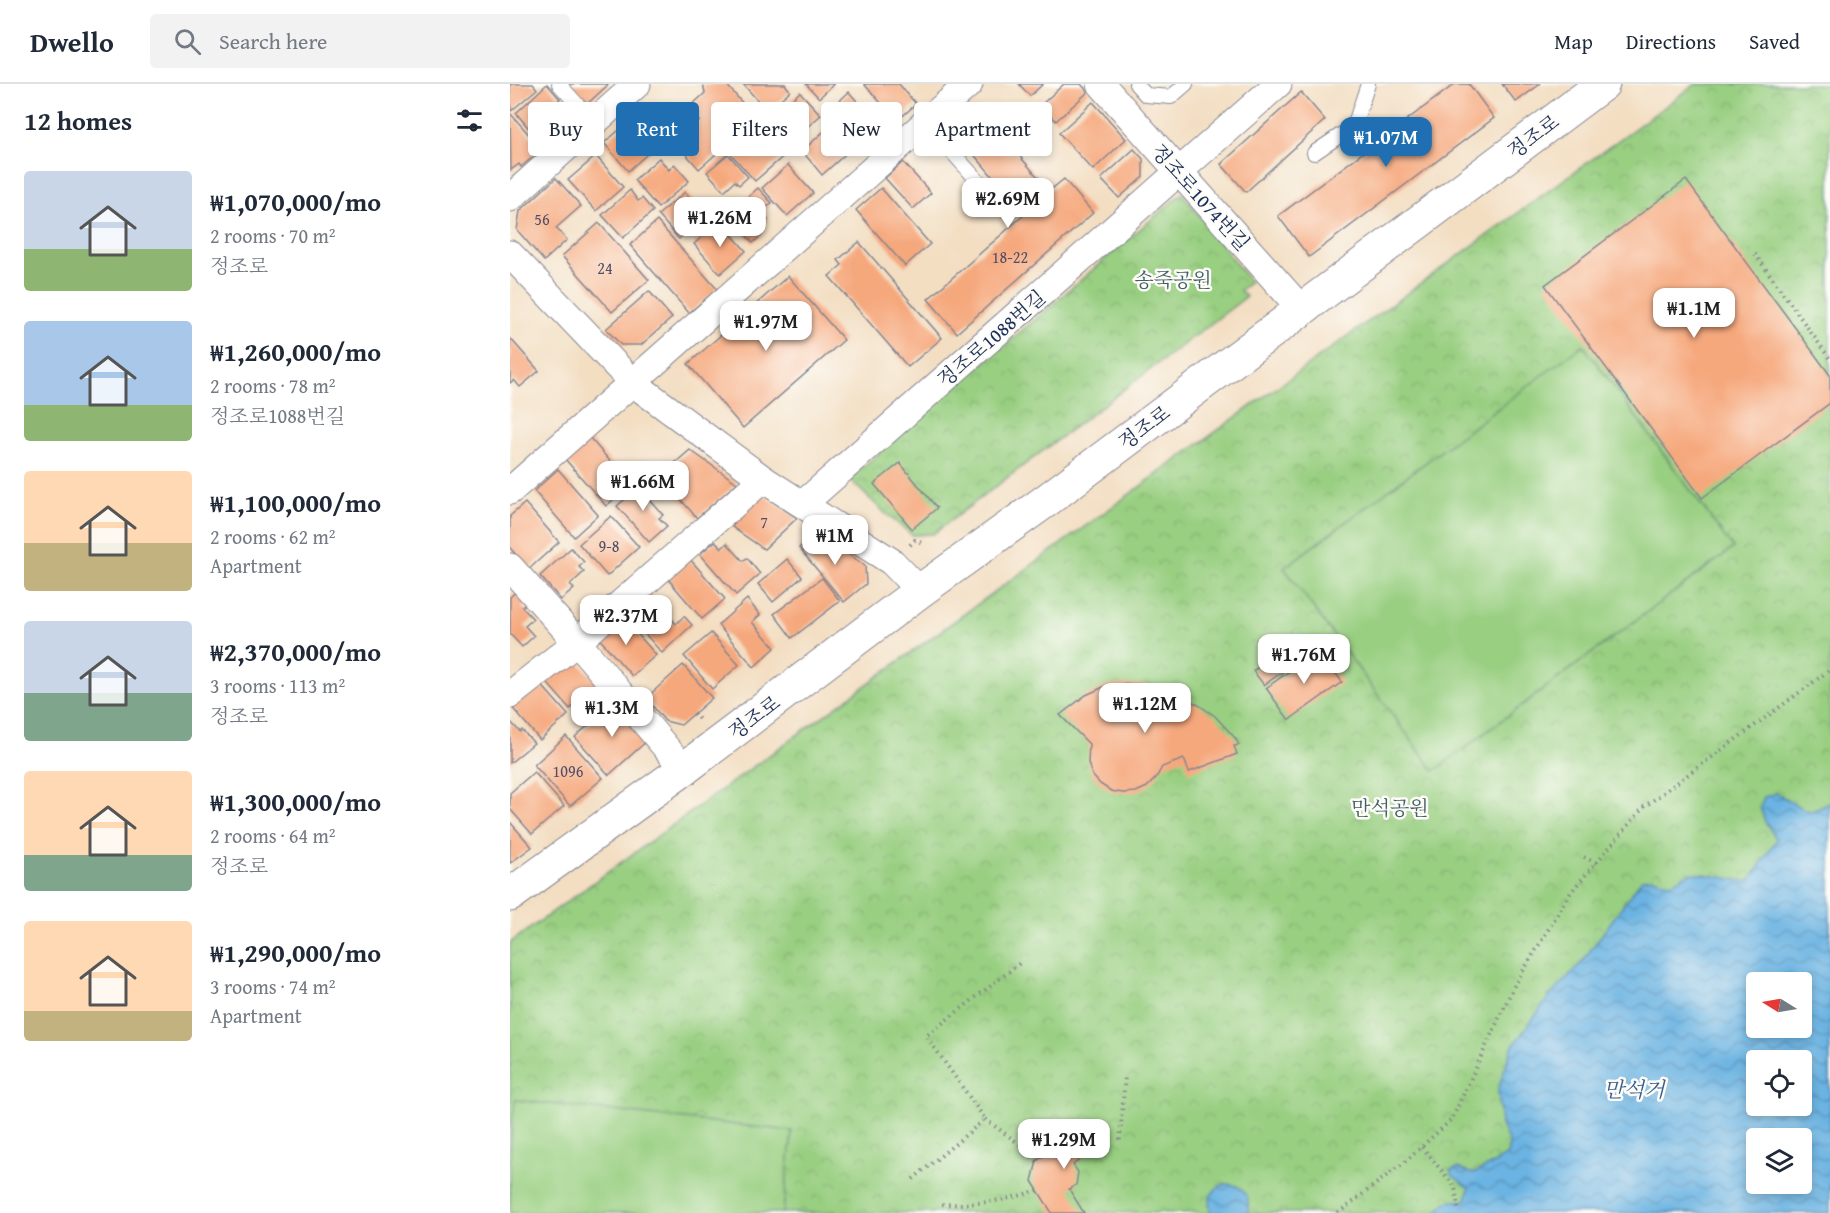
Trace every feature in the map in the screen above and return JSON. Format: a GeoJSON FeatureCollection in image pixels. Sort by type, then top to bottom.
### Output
{"type":"FeatureCollection","features":[{"type":"Feature","properties":{"kind":"street"},"geometry":{"type":"LineString","coordinates":[[604,114],[637,84]]}},
{"type":"Feature","properties":{"kind":"street"},"geometry":{"type":"LineString","coordinates":[[949,102],[969,84]]}},
{"type":"Feature","properties":{"kind":"street","name":"정조로1074번길"},"geometry":{"type":"LineString","coordinates":[[1101,84],[1302,310]]}},
{"type":"Feature","properties":{"kind":"street","name":"정조로1088번길"},"geometry":{"type":"LineString","coordinates":[[803,504],[1278,84]]}},
{"type":"Feature","properties":{"kind":"street","name":"정조로"},"geometry":{"type":"LineString","coordinates":[[510,895],[684,769],[920,591],[1047,500],[1603,84]]}},
{"type":"Feature","properties":{"kind":"street"},"geometry":{"type":"LineString","coordinates":[[510,491],[914,134]]}},
{"type":"Feature","properties":{"kind":"street"},"geometry":{"type":"LineString","coordinates":[[510,198],[557,156]]}},
{"type":"Feature","properties":{"kind":"street"},"geometry":{"type":"LineString","coordinates":[[510,254],[633,383],[763,479],[892,562],[920,591]]}},
{"type":"Feature","properties":{"kind":"street"},"geometry":{"type":"LineString","coordinates":[[510,695],[577,642],[763,479]]}},
{"type":"Feature","properties":{"kind":"street"},"geometry":{"type":"LineString","coordinates":[[510,567],[577,642],[684,769]]}},
{"type":"Feature","properties":{"kind":"lane"},"geometry":{"type":"LineString","coordinates":[[559,84],[575,102]]}},
{"type":"Feature","properties":{"kind":"lane"},"geometry":{"type":"LineString","coordinates":[[1136,84],[1146,95],[1171,97],[1186,84]]}},
{"type":"Feature","properties":{"kind":"lane"},"geometry":{"type":"LineString","coordinates":[[1314,153],[1354,126],[1368,84]]}},
{"type":"Feature","properties":{"kind":"lane"},"geometry":{"type":"LineString","coordinates":[[956,156],[995,200]]}},
{"type":"Feature","properties":{"kind":"path"},"geometry":{"type":"LineString","coordinates":[[1755,254],[1830,359]]}},
{"type":"Feature","properties":{"kind":"path"},"geometry":{"type":"LineString","coordinates":[[915,540],[924,544]]}},
{"type":"Feature","properties":{"kind":"path"},"geometry":{"type":"LineString","coordinates":[[1338,1213],[1406,1161],[1452,1119],[1514,986],[1571,892],[1644,807],[1830,670]]}},
{"type":"Feature","properties":{"kind":"path"},"geometry":{"type":"LineString","coordinates":[[694,713],[700,722]]}},
{"type":"Feature","properties":{"kind":"path"},"geometry":{"type":"LineString","coordinates":[[1584,857],[1596,863]]}},
{"type":"Feature","properties":{"kind":"path"},"geometry":{"type":"LineString","coordinates":[[1020,963],[926,1036],[985,1119],[1025,1148],[1037,1161]]}},
{"type":"Feature","properties":{"kind":"path"},"geometry":{"type":"LineString","coordinates":[[1120,1140],[1125,1076]]}},
{"type":"Feature","properties":{"kind":"path"},"geometry":{"type":"LineString","coordinates":[[913,1179],[985,1119]]}},
{"type":"Feature","properties":{"kind":"path"},"geometry":{"type":"LineString","coordinates":[[1422,1147],[1455,1187],[1459,1213]]}},
{"type":"Feature","properties":{"kind":"path"},"geometry":{"type":"LineString","coordinates":[[942,1204],[971,1205],[1012,1199],[1038,1190]]}},
{"type":"Feature","properties":{"kind":"green space","name":"만석공원"},"geometry":{"type":"Polygon","coordinates":[[[1696,84],[1830,84],[1830,1213],[510,1213],[510,943],[1696,84]]]}},
{"type":"Feature","properties":{"kind":"green space","name":"송죽공원"},"geometry":{"type":"Polygon","coordinates":[[[1182,193],[1250,282],[1240,290],[1246,297],[933,534],[912,535],[849,479],[1182,193]]]}},
{"type":"Feature","properties":{"kind":"green space"},"geometry":{"type":"Polygon","coordinates":[[[1583,345],[1733,548],[1434,771],[1284,568],[1583,345]]]}},
{"type":"Feature","properties":{"kind":"green space"},"geometry":{"type":"Polygon","coordinates":[[[515,1100],[792,1131],[783,1213],[510,1213],[510,1146],[515,1100]]]}},
{"type":"Feature","properties":{"kind":"water","name":"만석거"},"geometry":{"type":"Polygon","coordinates":[[[1776,793],[1811,811],[1830,803],[1830,1213],[1436,1213],[1446,1202],[1466,1200],[1469,1188],[1452,1175],[1451,1170],[1458,1168],[1473,1174],[1507,1155],[1509,1143],[1501,1125],[1498,1089],[1512,1047],[1549,997],[1582,962],[1642,879],[1653,878],[1671,883],[1690,873],[1749,882],[1777,839],[1766,824],[1760,807],[1764,797],[1776,793]]]}},
{"type":"Feature","properties":{"kind":"water"},"geometry":{"type":"Polygon","coordinates":[[[1225,1184],[1236,1186],[1244,1192],[1248,1201],[1247,1213],[1211,1213],[1209,1203],[1211,1195],[1225,1184]]]}},
{"type":"Feature","properties":{"kind":"building"},"geometry":{"type":"Polygon","coordinates":[[[510,84],[533,84],[537,89],[511,111],[510,84]]]}},
{"type":"Feature","properties":{"kind":"building"},"geometry":{"type":"Polygon","coordinates":[[[547,84],[560,99],[556,102],[528,102],[528,127],[516,113],[547,84]]]}},
{"type":"Feature","properties":{"kind":"building"},"geometry":{"type":"Polygon","coordinates":[[[568,84],[609,84],[589,102],[583,102],[568,84]]]}},
{"type":"Feature","properties":{"kind":"building"},"geometry":{"type":"Polygon","coordinates":[[[703,84],[726,84],[741,102],[711,102],[711,156],[714,156],[699,169],[688,156],[699,156],[699,102],[695,102],[705,93],[703,84]]]}},
{"type":"Feature","properties":{"kind":"building"},"geometry":{"type":"Polygon","coordinates":[[[743,84],[785,84],[790,91],[777,102],[759,102],[743,84]]]}},
{"type":"Feature","properties":{"kind":"building"},"geometry":{"type":"Polygon","coordinates":[[[806,84],[834,84],[819,98],[806,84]]]}},
{"type":"Feature","properties":{"kind":"building"},"geometry":{"type":"Polygon","coordinates":[[[864,84],[899,84],[914,102],[914,106],[902,117],[902,102],[880,102],[864,84]]]}},
{"type":"Feature","properties":{"kind":"building"},"geometry":{"type":"Polygon","coordinates":[[[1019,84],[1043,84],[1030,96],[1019,84]]]}},
{"type":"Feature","properties":{"kind":"building"},"geometry":{"type":"Polygon","coordinates":[[[1064,84],[1081,84],[1088,92],[1056,121],[1052,117],[1052,102],[1044,102],[1064,84]]]}},
{"type":"Feature","properties":{"kind":"building"},"geometry":{"type":"Polygon","coordinates":[[[1455,84],[1469,84],[1494,118],[1309,257],[1278,216],[1455,84]]]}},
{"type":"Feature","properties":{"kind":"building"},"geometry":{"type":"Polygon","coordinates":[[[1502,84],[1540,84],[1516,102],[1502,84]]]}},
{"type":"Feature","properties":{"kind":"building"},"geometry":{"type":"Polygon","coordinates":[[[800,92],[821,115],[809,126],[809,102],[788,102],[800,92]]]}},
{"type":"Feature","properties":{"kind":"building"},"geometry":{"type":"Polygon","coordinates":[[[849,92],[858,102],[838,102],[849,92]]]}},
{"type":"Feature","properties":{"kind":"building"},"geometry":{"type":"Polygon","coordinates":[[[1301,92],[1325,120],[1246,192],[1221,164],[1301,92]]]}},
{"type":"Feature","properties":{"kind":"building"},"geometry":{"type":"Polygon","coordinates":[[[1093,102],[1126,139],[1093,170],[1059,133],[1093,102]]]}},
{"type":"Feature","properties":{"kind":"building"},"geometry":{"type":"Polygon","coordinates":[[[510,113],[528,133],[528,156],[534,156],[521,167],[519,164],[511,170],[510,113]]]}},
{"type":"Feature","properties":{"kind":"building"},"geometry":{"type":"Polygon","coordinates":[[[616,133],[616,156],[645,156],[628,171],[604,143],[616,133]]]}},
{"type":"Feature","properties":{"kind":"building"},"geometry":{"type":"Polygon","coordinates":[[[821,134],[821,156],[843,156],[822,175],[806,156],[809,156],[809,145],[821,134]]]}},
{"type":"Feature","properties":{"kind":"building"},"geometry":{"type":"Polygon","coordinates":[[[1134,149],[1143,159],[1143,177],[1119,198],[1101,179],[1134,149]]]}},
{"type":"Feature","properties":{"kind":"building"},"geometry":{"type":"Polygon","coordinates":[[[596,156],[623,187],[596,211],[568,180],[596,156]]]}},
{"type":"Feature","properties":{"kind":"building"},"geometry":{"type":"Polygon","coordinates":[[[726,156],[730,156],[748,177],[739,185],[735,181],[724,191],[707,172],[726,156]]]}},
{"type":"Feature","properties":{"kind":"building"},"geometry":{"type":"Polygon","coordinates":[[[733,156],[784,156],[755,181],[733,156]]]}},
{"type":"Feature","properties":{"kind":"building"},"geometry":{"type":"Polygon","coordinates":[[[975,156],[1020,156],[1043,183],[1036,189],[1043,196],[1064,179],[1093,213],[957,333],[928,299],[1025,214],[975,156]]]}},
{"type":"Feature","properties":{"kind":"building"},"geometry":{"type":"Polygon","coordinates":[[[659,158],[669,170],[674,164],[689,181],[658,208],[634,180],[659,158]]]}},
{"type":"Feature","properties":{"kind":"building"},"geometry":{"type":"Polygon","coordinates":[[[903,162],[931,193],[913,209],[885,178],[903,162]]]}},
{"type":"Feature","properties":{"kind":"building"},"geometry":{"type":"Polygon","coordinates":[[[788,165],[813,193],[787,216],[762,188],[788,165]]]}},
{"type":"Feature","properties":{"kind":"building"},"geometry":{"type":"Polygon","coordinates":[[[556,178],[581,206],[556,228],[567,240],[544,261],[517,230],[520,211],[556,178]]]}},
{"type":"Feature","properties":{"kind":"building"},"geometry":{"type":"Polygon","coordinates":[[[1686,180],[1830,375],[1830,403],[1702,498],[1545,285],[1686,180]]]}},
{"type":"Feature","properties":{"kind":"building"},"geometry":{"type":"Polygon","coordinates":[[[758,188],[772,203],[761,212],[768,220],[757,229],[762,235],[753,243],[728,215],[758,188]]]}},
{"type":"Feature","properties":{"kind":"building"},"geometry":{"type":"Polygon","coordinates":[[[881,188],[930,244],[905,266],[856,210],[881,188]]]}},
{"type":"Feature","properties":{"kind":"building"},"geometry":{"type":"Polygon","coordinates":[[[630,190],[638,201],[642,198],[653,211],[623,238],[602,215],[630,190]]]}},
{"type":"Feature","properties":{"kind":"building"},"geometry":{"type":"Polygon","coordinates":[[[685,192],[705,215],[679,239],[658,215],[685,192]]]}},
{"type":"Feature","properties":{"kind":"building"},"geometry":{"type":"Polygon","coordinates":[[[657,221],[717,289],[689,313],[630,245],[657,221]]]}},
{"type":"Feature","properties":{"kind":"building"},"geometry":{"type":"Polygon","coordinates":[[[720,221],[746,251],[720,274],[694,244],[720,221]]]}},
{"type":"Feature","properties":{"kind":"building"},"geometry":{"type":"Polygon","coordinates":[[[599,223],[649,280],[612,312],[562,256],[599,223]]]}},
{"type":"Feature","properties":{"kind":"building"},"geometry":{"type":"Polygon","coordinates":[[[859,242],[942,338],[908,367],[829,276],[842,265],[838,260],[859,242]]]}},
{"type":"Feature","properties":{"kind":"building"},"geometry":{"type":"Polygon","coordinates":[[[788,276],[844,340],[743,428],[688,364],[788,276]]]}},
{"type":"Feature","properties":{"kind":"building"},"geometry":{"type":"Polygon","coordinates":[[[649,291],[672,318],[641,345],[621,345],[606,329],[649,291]]]}},
{"type":"Feature","properties":{"kind":"building"},"geometry":{"type":"Polygon","coordinates":[[[510,338],[539,371],[520,387],[514,380],[510,383],[510,338]]]}},
{"type":"Feature","properties":{"kind":"building"},"geometry":{"type":"Polygon","coordinates":[[[589,437],[631,485],[606,506],[565,459],[589,437]]]}},
{"type":"Feature","properties":{"kind":"building"},"geometry":{"type":"Polygon","coordinates":[[[690,450],[737,483],[697,518],[660,476],[690,450]]]}},
{"type":"Feature","properties":{"kind":"building"},"geometry":{"type":"Polygon","coordinates":[[[900,463],[937,508],[912,529],[874,484],[900,463]]]}},
{"type":"Feature","properties":{"kind":"building"},"geometry":{"type":"Polygon","coordinates":[[[558,469],[598,515],[574,537],[534,491],[558,469]]]}},
{"type":"Feature","properties":{"kind":"building"},"geometry":{"type":"Polygon","coordinates":[[[646,481],[657,494],[650,500],[663,515],[659,518],[667,526],[649,542],[617,506],[646,481]]]}},
{"type":"Feature","properties":{"kind":"building"},"geometry":{"type":"Polygon","coordinates":[[[757,491],[797,518],[764,549],[732,527],[757,491]]]}},
{"type":"Feature","properties":{"kind":"building"},"geometry":{"type":"Polygon","coordinates":[[[525,503],[559,542],[529,569],[510,548],[510,516],[525,503]]]}},
{"type":"Feature","properties":{"kind":"building"},"geometry":{"type":"Polygon","coordinates":[[[611,516],[639,547],[607,576],[579,544],[611,516]]]}},
{"type":"Feature","properties":{"kind":"building"},"geometry":{"type":"Polygon","coordinates":[[[817,532],[865,566],[866,584],[844,602],[799,548],[817,532]]]}},
{"type":"Feature","properties":{"kind":"building"},"geometry":{"type":"Polygon","coordinates":[[[715,541],[722,548],[727,543],[743,561],[747,558],[760,574],[736,595],[700,554],[715,541]]]}},
{"type":"Feature","properties":{"kind":"building"},"geometry":{"type":"Polygon","coordinates":[[[571,548],[584,562],[579,567],[584,572],[570,585],[574,589],[561,600],[540,576],[571,548]]]}},
{"type":"Feature","properties":{"kind":"building"},"geometry":{"type":"Polygon","coordinates":[[[689,558],[725,599],[702,619],[667,578],[689,558]]]}},
{"type":"Feature","properties":{"kind":"building"},"geometry":{"type":"Polygon","coordinates":[[[787,559],[802,577],[773,602],[758,584],[787,559]]]}},
{"type":"Feature","properties":{"kind":"building"},"geometry":{"type":"Polygon","coordinates":[[[822,578],[840,601],[792,638],[774,614],[822,578]]]}},
{"type":"Feature","properties":{"kind":"building"},"geometry":{"type":"Polygon","coordinates":[[[517,591],[527,602],[522,607],[533,619],[525,626],[534,636],[522,647],[510,634],[510,597],[517,591]]]}},
{"type":"Feature","properties":{"kind":"building"},"geometry":{"type":"Polygon","coordinates":[[[651,595],[676,624],[684,616],[692,625],[662,653],[628,615],[651,595]]]}},
{"type":"Feature","properties":{"kind":"building"},"geometry":{"type":"Polygon","coordinates":[[[747,599],[760,615],[752,622],[775,648],[754,667],[718,625],[747,599]]]}},
{"type":"Feature","properties":{"kind":"building"},"geometry":{"type":"Polygon","coordinates":[[[621,615],[656,655],[632,676],[597,636],[621,615]]]}},
{"type":"Feature","properties":{"kind":"building"},"geometry":{"type":"Polygon","coordinates":[[[711,633],[739,665],[712,689],[684,656],[711,633]]]}},
{"type":"Feature","properties":{"kind":"building"},"geometry":{"type":"Polygon","coordinates":[[[1319,650],[1342,682],[1289,720],[1266,688],[1319,650]]]}},
{"type":"Feature","properties":{"kind":"building"},"geometry":{"type":"Polygon","coordinates":[[[1272,657],[1282,672],[1264,685],[1253,671],[1272,657]]]}},
{"type":"Feature","properties":{"kind":"building"},"geometry":{"type":"Polygon","coordinates":[[[573,658],[599,683],[570,709],[541,676],[573,658]]]}},
{"type":"Feature","properties":{"kind":"building"},"geometry":{"type":"Polygon","coordinates":[[[683,665],[712,698],[681,725],[665,721],[646,698],[683,665]]]}},
{"type":"Feature","properties":{"kind":"building"},"geometry":{"type":"Polygon","coordinates":[[[539,682],[568,715],[540,740],[510,705],[539,682]]]}},
{"type":"Feature","properties":{"kind":"building"},"geometry":{"type":"Polygon","coordinates":[[[1138,684],[1168,690],[1215,716],[1235,738],[1239,745],[1234,746],[1237,754],[1189,772],[1184,759],[1162,767],[1147,787],[1136,792],[1111,791],[1100,784],[1092,775],[1088,763],[1089,744],[1060,715],[1086,695],[1108,685],[1138,684]]]}},
{"type":"Feature","properties":{"kind":"building"},"geometry":{"type":"Polygon","coordinates":[[[616,701],[649,739],[609,775],[575,737],[616,701]]]}},
{"type":"Feature","properties":{"kind":"building"},"geometry":{"type":"Polygon","coordinates":[[[510,721],[534,743],[510,763],[510,721]]]}},
{"type":"Feature","properties":{"kind":"building"},"geometry":{"type":"Polygon","coordinates":[[[566,736],[603,778],[570,806],[534,765],[566,736]]]}},
{"type":"Feature","properties":{"kind":"building"},"geometry":{"type":"Polygon","coordinates":[[[534,772],[564,806],[532,834],[510,809],[510,793],[534,772]]]}},
{"type":"Feature","properties":{"kind":"building"},"geometry":{"type":"Polygon","coordinates":[[[510,822],[532,847],[510,863],[510,822]]]}},
{"type":"Feature","properties":{"kind":"building"},"geometry":{"type":"Polygon","coordinates":[[[1085,1122],[1102,1143],[1073,1165],[1078,1172],[1076,1185],[1069,1189],[1084,1213],[1052,1213],[1032,1181],[1037,1161],[1085,1122]]]}}]}
